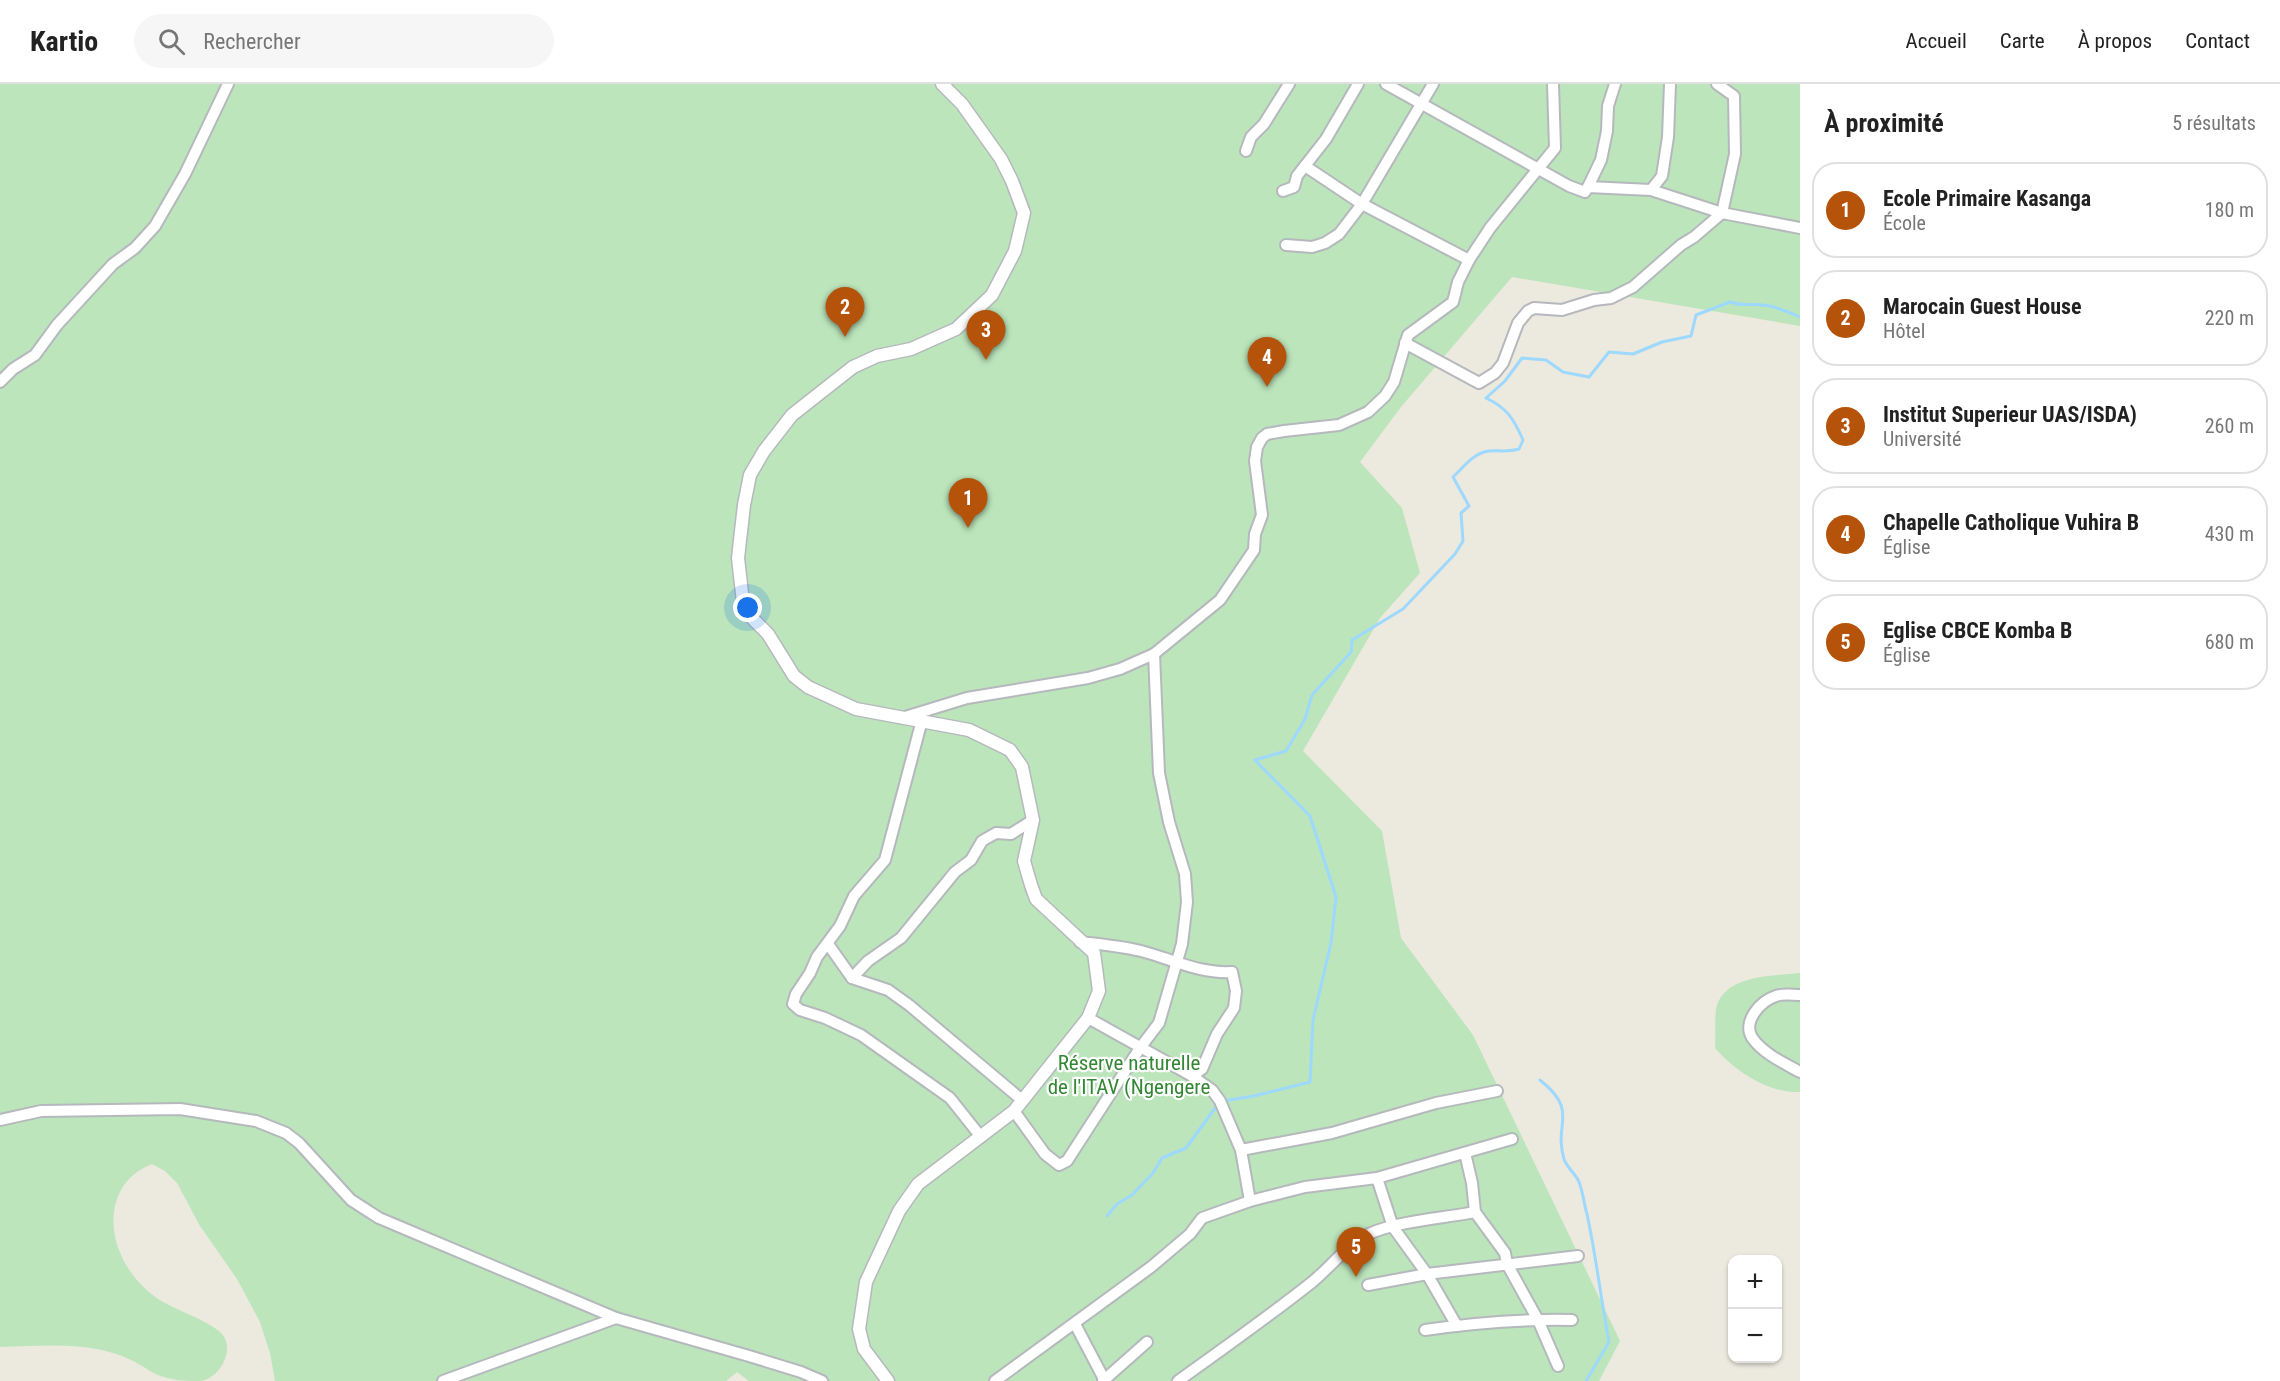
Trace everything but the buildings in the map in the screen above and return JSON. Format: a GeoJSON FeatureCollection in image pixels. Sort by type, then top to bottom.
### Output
{"type":"FeatureCollection","features":[{"type":"Feature","properties":{"kind":"street"},"geometry":{"type":"LineString","coordinates":[[0,382],[13,369],[35,355],[57,325],[113,264],[135,248],[155,226],[185,174],[228,84]]}},
{"type":"Feature","properties":{"kind":"street"},"geometry":{"type":"LineString","coordinates":[[888,1381],[864,1349],[859,1329],[866,1282],[899,1211],[918,1184],[1014,1111],[1088,1018],[1099,991],[1094,953],[1036,899],[1024,861],[1033,820],[1022,768],[1010,750],[969,730],[856,709],[808,687],[794,676],[768,634],[746,612],[743,602],[738,558],[744,505],[750,475],[764,451],[792,415],[853,367],[877,356],[911,349],[956,329],[992,295],[1015,251],[1024,213],[1012,182],[1001,159],[962,104],[942,84]]}},
{"type":"Feature","properties":{"kind":"street"},"geometry":{"type":"LineString","coordinates":[[1246,151],[1251,137],[1264,124],[1289,84]]}},
{"type":"Feature","properties":{"kind":"street"},"geometry":{"type":"LineString","coordinates":[[1283,191],[1294,187],[1297,176],[1326,139],[1358,84]]}},
{"type":"Feature","properties":{"kind":"street"},"geometry":{"type":"LineString","coordinates":[[1386,84],[1569,186],[1585,192],[1601,160],[1607,131],[1608,106],[1615,84]]}},
{"type":"Feature","properties":{"kind":"street"},"geometry":{"type":"LineString","coordinates":[[1286,245],[1312,247],[1339,234],[1362,204],[1433,84]]}},
{"type":"Feature","properties":{"kind":"street"},"geometry":{"type":"LineString","coordinates":[[905,717],[967,698],[1088,678],[1120,669],[1154,654],[1220,600],[1254,550],[1262,515],[1255,461],[1257,447],[1262,438],[1267,434],[1284,431],[1339,425],[1368,412],[1385,396],[1394,382],[1408,336],[1453,302],[1458,282],[1468,260],[1490,228],[1555,148],[1553,84]]}},
{"type":"Feature","properties":{"kind":"street"},"geometry":{"type":"LineString","coordinates":[[1651,190],[1662,176],[1668,137],[1670,84]]}},
{"type":"Feature","properties":{"kind":"street"},"geometry":{"type":"LineString","coordinates":[[1405,343],[1479,383],[1487,379],[1503,363],[1518,323],[1528,311],[1534,309],[1562,310],[1594,300],[1611,298],[1633,287],[1681,244],[1694,237],[1722,213],[1735,154],[1734,96],[1717,84]]}},
{"type":"Feature","properties":{"kind":"street"},"geometry":{"type":"LineString","coordinates":[[1305,166],[1362,204],[1468,260]]}},
{"type":"Feature","properties":{"kind":"street"},"geometry":{"type":"LineString","coordinates":[[1588,187],[1651,190],[1722,213],[1800,228]]}},
{"type":"Feature","properties":{"kind":"street"},"geometry":{"type":"LineString","coordinates":[[1014,1111],[1045,1154],[1059,1165],[1067,1161],[1140,1048],[1159,1023],[1185,927],[1187,902],[1185,874],[1169,822],[1159,773],[1154,654]]}},
{"type":"Feature","properties":{"kind":"street"},"geometry":{"type":"LineString","coordinates":[[922,720],[885,860],[854,896],[840,926],[817,957],[810,973],[796,994],[794,1004],[800,1010],[825,1018],[861,1035],[950,1098],[981,1137]]}},
{"type":"Feature","properties":{"kind":"street"},"geometry":{"type":"LineString","coordinates":[[852,978],[868,961],[901,938],[956,872],[971,860],[982,841],[996,833],[1011,834],[1033,820]]}},
{"type":"Feature","properties":{"kind":"street"},"geometry":{"type":"LineString","coordinates":[[1080,941],[1142,951],[1176,964],[1232,972],[1236,991],[1234,1008],[1216,1034],[1202,1069],[1192,1076]]}},
{"type":"Feature","properties":{"kind":"street"},"geometry":{"type":"LineString","coordinates":[[828,944],[852,978],[888,990],[902,1000],[940,1029],[1022,1100]]}},
{"type":"Feature","properties":{"kind":"street"},"geometry":{"type":"LineString","coordinates":[[1800,994],[1778,995],[1768,1000],[1751,1018],[1748,1028],[1751,1037],[1759,1046],[1800,1072]]}},
{"type":"Feature","properties":{"kind":"street"},"geometry":{"type":"LineString","coordinates":[[1088,1018],[1192,1076],[1212,1090],[1220,1101],[1241,1150],[1250,1201]]}},
{"type":"Feature","properties":{"kind":"street"},"geometry":{"type":"LineString","coordinates":[[1241,1150],[1332,1133],[1436,1103],[1497,1091]]}},
{"type":"Feature","properties":{"kind":"street"},"geometry":{"type":"LineString","coordinates":[[0,1120],[41,1111],[180,1109],[256,1121],[286,1133],[299,1143],[351,1200],[379,1218],[616,1318],[801,1372],[822,1381]]}},
{"type":"Feature","properties":{"kind":"street"},"geometry":{"type":"LineString","coordinates":[[995,1381],[1151,1267],[1190,1234],[1202,1218],[1250,1201],[1305,1187],[1377,1178],[1512,1139]]}},
{"type":"Feature","properties":{"kind":"street"},"geometry":{"type":"LineString","coordinates":[[1465,1153],[1472,1183],[1474,1212],[1505,1253],[1507,1264],[1538,1320],[1558,1366]]}},
{"type":"Feature","properties":{"kind":"street"},"geometry":{"type":"LineString","coordinates":[[1377,1178],[1393,1227],[1427,1274],[1456,1326]]}},
{"type":"Feature","properties":{"kind":"street"},"geometry":{"type":"LineString","coordinates":[[1178,1381],[1313,1281],[1357,1241],[1372,1233],[1393,1227],[1474,1212]]}},
{"type":"Feature","properties":{"kind":"street"},"geometry":{"type":"LineString","coordinates":[[1368,1285],[1427,1274],[1578,1256]]}},
{"type":"Feature","properties":{"kind":"street"},"geometry":{"type":"LineString","coordinates":[[443,1381],[616,1318]]}},
{"type":"Feature","properties":{"kind":"street"},"geometry":{"type":"LineString","coordinates":[[1425,1330],[1538,1320],[1572,1320]]}},
{"type":"Feature","properties":{"kind":"street"},"geometry":{"type":"LineString","coordinates":[[1075,1324],[1104,1381],[1147,1342]]}},
{"type":"Feature","properties":{"kind":"green space","name":"Réserve naturelle de l'ITAV (Ngengere"},"geometry":{"type":"Polygon","coordinates":[[[0,84],[1800,84],[1800,326],[1512,277],[1401,407],[1360,462],[1402,508],[1420,573],[1380,618],[1303,751],[1382,831],[1401,938],[1473,1035],[1620,1341],[1599,1381],[749,1381],[737,1372],[726,1381],[275,1381],[270,1353],[260,1322],[237,1279],[200,1226],[177,1183],[165,1171],[152,1164],[133,1175],[117,1198],[113,1220],[118,1248],[132,1273],[151,1294],[219,1331],[227,1345],[227,1353],[219,1369],[206,1379],[183,1380],[158,1375],[113,1353],[85,1347],[0,1347],[0,84]]]}},
{"type":"Feature","properties":{"kind":"green space"},"geometry":{"type":"Polygon","coordinates":[[[1800,973],[1800,1092],[1776,1089],[1753,1079],[1723,1057],[1715,1048],[1717,1005],[1731,987],[1753,978],[1800,973]]]}},
{"type":"Feature","properties":{"kind":"waterway"},"geometry":{"type":"LineString","coordinates":[[1255,760],[1286,751],[1305,719],[1312,695],[1351,652],[1352,640],[1403,609],[1455,554],[1463,541],[1461,513],[1469,506],[1453,477],[1479,454],[1488,451],[1519,449],[1523,440],[1509,415],[1486,398],[1505,381],[1522,358],[1546,360],[1563,372],[1589,377],[1609,352],[1633,354],[1662,342],[1691,336],[1696,315],[1730,302],[1772,307],[1800,317]]}},
{"type":"Feature","properties":{"kind":"waterway"},"geometry":{"type":"LineString","coordinates":[[1223,1101],[1310,1082],[1313,1020],[1331,943],[1336,897],[1310,816],[1255,760]]}},
{"type":"Feature","properties":{"kind":"waterway"},"geometry":{"type":"LineString","coordinates":[[1540,1080],[1552,1091],[1562,1109],[1561,1146],[1564,1159],[1578,1179],[1582,1190],[1609,1342],[1586,1381]]}},
{"type":"Feature","properties":{"kind":"waterway"},"geometry":{"type":"LineString","coordinates":[[1107,1216],[1117,1204],[1132,1195],[1153,1173],[1162,1158],[1186,1148],[1218,1104]]}},
{"type":"Feature","properties":{"kind":"place","name":"Marocain Guest House"},"geometry":{"type":"Point","coordinates":[845,337]}},
{"type":"Feature","properties":{"kind":"place","name":"Institut Superieur UAS/ISDA)"},"geometry":{"type":"Point","coordinates":[986,360]}},
{"type":"Feature","properties":{"kind":"place","name":"Chapelle Catholique Vuhira B"},"geometry":{"type":"Point","coordinates":[1267,387]}},
{"type":"Feature","properties":{"kind":"place","name":"Ecole Primaire Kasanga"},"geometry":{"type":"Point","coordinates":[968,528]}},
{"type":"Feature","properties":{"kind":"place","name":"Eglise CBCE Komba B"},"geometry":{"type":"Point","coordinates":[1356,1277]}}]}
